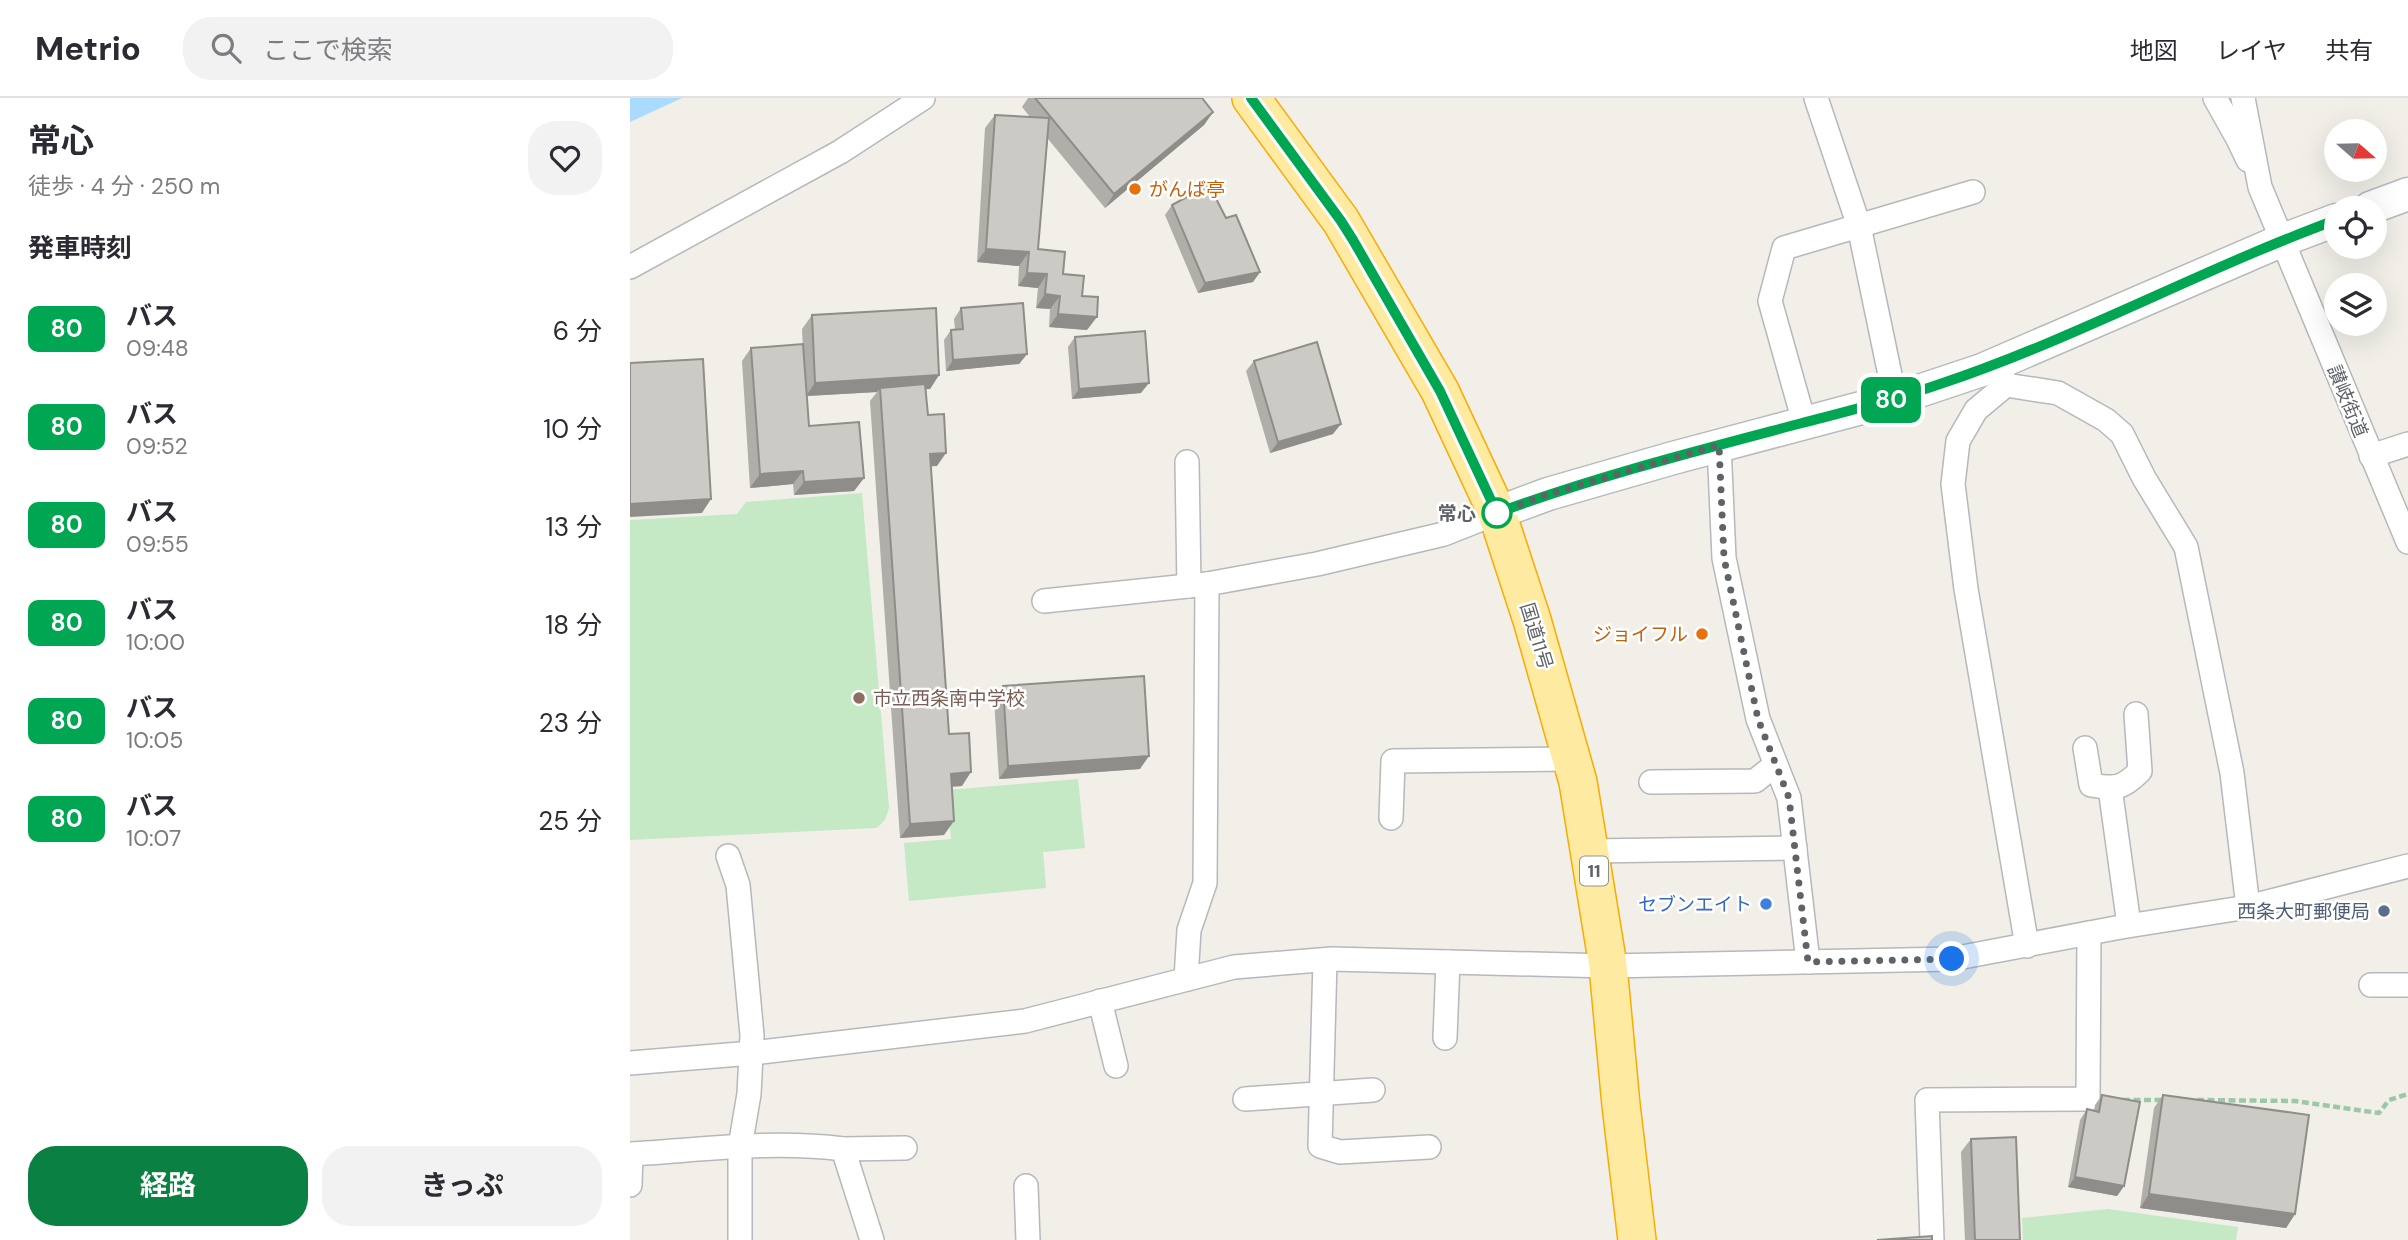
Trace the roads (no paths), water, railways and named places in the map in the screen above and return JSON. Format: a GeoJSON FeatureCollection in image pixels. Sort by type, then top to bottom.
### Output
{"type":"FeatureCollection","features":[{"type":"Feature","properties":{"kind":"highway","name":"国道11号"},"geometry":{"type":"LineString","coordinates":[[1251,98],[1341,221],[1380,286],[1440,391],[1497,513],[1532,620],[1578,782],[1608,967],[1637,1240]]}},
{"type":"Feature","properties":{"kind":"main road"},"geometry":{"type":"LineString","coordinates":[[2387,202],[2408,194]]}},
{"type":"Feature","properties":{"kind":"main road"},"geometry":{"type":"LineString","coordinates":[[1497,513],[1548,494],[1719,445],[2002,374],[2283,240],[2324,225]]}},
{"type":"Feature","properties":{"kind":"street"},"geometry":{"type":"LineString","coordinates":[[630,267],[839,152],[923,98]]}},
{"type":"Feature","properties":{"kind":"street"},"geometry":{"type":"LineString","coordinates":[[1816,98],[1859,226],[1895,399]]}},
{"type":"Feature","properties":{"kind":"street"},"geometry":{"type":"LineString","coordinates":[[2214,98],[2238,139],[2260,187]]}},
{"type":"Feature","properties":{"kind":"street","name":"讃岐街道"},"geometry":{"type":"LineString","coordinates":[[2243,98],[2260,187],[2408,542]]}},
{"type":"Feature","properties":{"kind":"street"},"geometry":{"type":"LineString","coordinates":[[1804,422],[1770,301],[1784,248],[1973,192]]}},
{"type":"Feature","properties":{"kind":"street"},"geometry":{"type":"LineString","coordinates":[[2027,946],[1966,589],[1953,484],[1958,441],[2002,374],[2058,393],[2106,420],[2122,434],[2144,478],[2186,547],[2232,773],[2248,907]]}},
{"type":"Feature","properties":{"kind":"street"},"geometry":{"type":"LineString","coordinates":[[2371,456],[2408,444]]}},
{"type":"Feature","properties":{"kind":"street"},"geometry":{"type":"LineString","coordinates":[[1719,445],[1724,558],[1758,719],[1789,798],[1808,962]]}},
{"type":"Feature","properties":{"kind":"street"},"geometry":{"type":"LineString","coordinates":[[1186,979],[1189,930],[1205,883],[1198,585],[1187,462]]}},
{"type":"Feature","properties":{"kind":"street"},"geometry":{"type":"LineString","coordinates":[[1044,601],[1198,585],[1317,565],[1444,534],[1497,513]]}},
{"type":"Feature","properties":{"kind":"street"},"geometry":{"type":"LineString","coordinates":[[2085,748],[2091,785],[2110,788],[2125,785],[2140,771],[2136,714]]}},
{"type":"Feature","properties":{"kind":"street"},"geometry":{"type":"LineString","coordinates":[[1391,818],[1393,761],[1572,759]]}},
{"type":"Feature","properties":{"kind":"street"},"geometry":{"type":"LineString","coordinates":[[1651,782],[1755,781],[1776,765]]}},
{"type":"Feature","properties":{"kind":"street"},"geometry":{"type":"LineString","coordinates":[[2110,788],[2129,925]]}},
{"type":"Feature","properties":{"kind":"street"},"geometry":{"type":"LineString","coordinates":[[1590,851],[1795,848]]}},
{"type":"Feature","properties":{"kind":"street"},"geometry":{"type":"LineString","coordinates":[[728,856],[738,885],[752,1035],[748,1094],[740,1147],[740,1240]]}},
{"type":"Feature","properties":{"kind":"street"},"geometry":{"type":"LineString","coordinates":[[630,1063],[752,1053],[1025,1021],[1234,967],[1325,960],[1608,967],[1952,959],[2129,925],[2248,907],[2408,866]]}},
{"type":"Feature","properties":{"kind":"street"},"geometry":{"type":"LineString","coordinates":[[1932,1240],[1927,1100],[2088,1100],[2090,933]]}},
{"type":"Feature","properties":{"kind":"street"},"geometry":{"type":"LineString","coordinates":[[1325,960],[1320,1146],[1340,1152],[1429,1147]]}},
{"type":"Feature","properties":{"kind":"street"},"geometry":{"type":"LineString","coordinates":[[1445,1038],[1448,962]]}},
{"type":"Feature","properties":{"kind":"street"},"geometry":{"type":"LineString","coordinates":[[2371,985],[2408,985]]}},
{"type":"Feature","properties":{"kind":"street"},"geometry":{"type":"LineString","coordinates":[[1101,1001],[1116,1066]]}},
{"type":"Feature","properties":{"kind":"street"},"geometry":{"type":"LineString","coordinates":[[1245,1099],[1374,1090]]}},
{"type":"Feature","properties":{"kind":"street"},"geometry":{"type":"LineString","coordinates":[[630,1185],[631,1154],[764,1144],[843,1149],[905,1148]]}},
{"type":"Feature","properties":{"kind":"street"},"geometry":{"type":"LineString","coordinates":[[843,1149],[872,1240]]}},
{"type":"Feature","properties":{"kind":"street"},"geometry":{"type":"LineString","coordinates":[[1026,1186],[1028,1240]]}},
{"type":"Feature","properties":{"kind":"water"},"geometry":{"type":"Polygon","coordinates":[[[630,98],[682,98],[630,122],[630,98]]]}},
{"type":"Feature","properties":{"kind":"place","name":"がんば亭"},"geometry":{"type":"Point","coordinates":[1135,189]}},
{"type":"Feature","properties":{"kind":"place","name":"常心"},"geometry":{"type":"Point","coordinates":[1497,513]}},
{"type":"Feature","properties":{"kind":"place","name":"ジョイフル"},"geometry":{"type":"Point","coordinates":[1702,634]}},
{"type":"Feature","properties":{"kind":"place","name":"市立西条南中学校"},"geometry":{"type":"Point","coordinates":[859,698]}},
{"type":"Feature","properties":{"kind":"place","name":"セブンエイト"},"geometry":{"type":"Point","coordinates":[1766,904]}},
{"type":"Feature","properties":{"kind":"place","name":"西条大町郵便局"},"geometry":{"type":"Point","coordinates":[2384,911]}}]}
